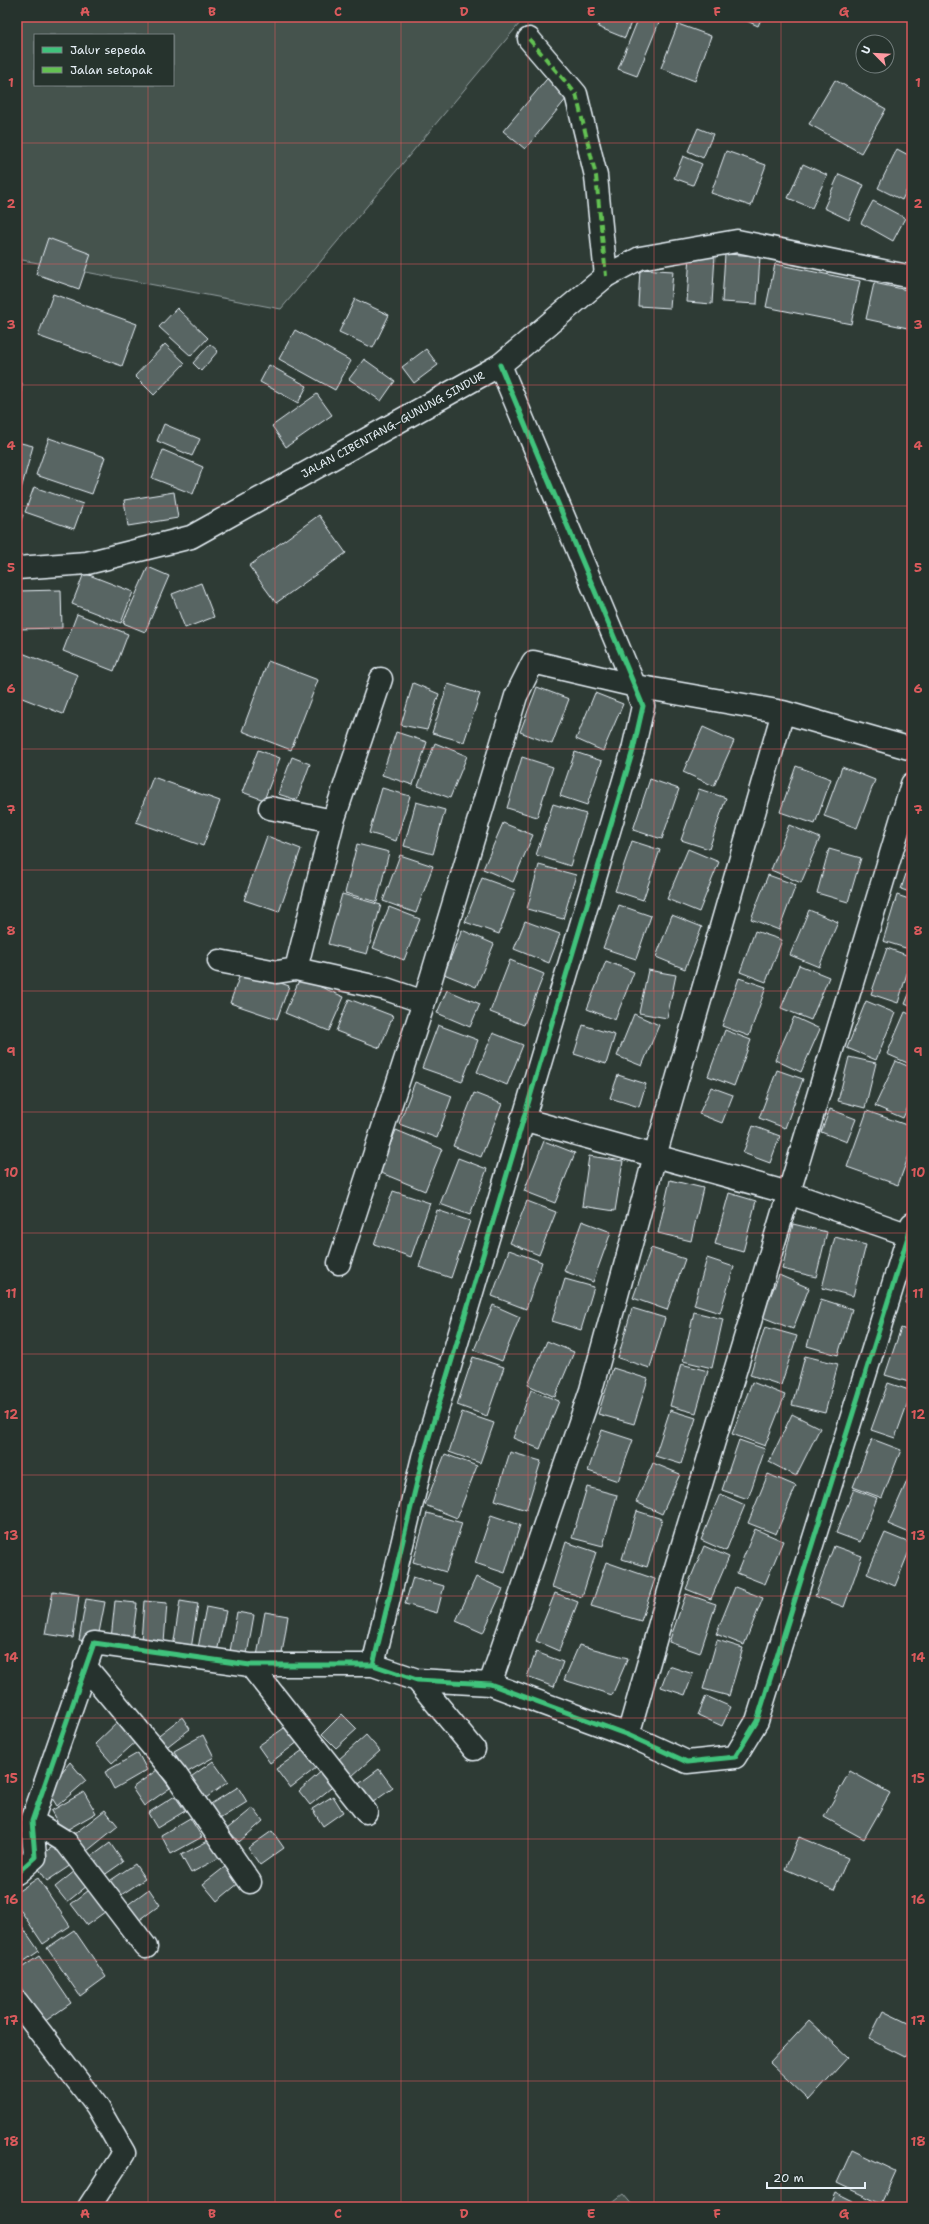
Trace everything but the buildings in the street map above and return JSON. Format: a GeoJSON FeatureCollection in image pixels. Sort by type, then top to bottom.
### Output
{"type":"FeatureCollection","features":[{"type":"Feature","properties":{"kind":"street"},"geometry":{"type":"LineString","coordinates":[[529,39],[576,94],[596,176],[606,276]]}},
{"type":"Feature","properties":{"kind":"street","name":"JALAN CIBENTANG–GUNUNG SINDUR"},"geometry":{"type":"LineString","coordinates":[[17,568],[88,563],[191,537],[500,365],[606,276],[640,258],[738,241],[912,276]]}},
{"type":"Feature","properties":{"kind":"street"},"geometry":{"type":"LineString","coordinates":[[373,1665],[422,1457],[633,750],[643,706],[636,686],[500,365]]}},
{"type":"Feature","properties":{"kind":"street"},"geometry":{"type":"LineString","coordinates":[[339,1263],[424,1002],[516,696],[533,662],[636,686],[783,712],[912,750]]}},
{"type":"Feature","properties":{"kind":"street"},"geometry":{"type":"LineString","coordinates":[[296,969],[332,821],[382,679]]}},
{"type":"Feature","properties":{"kind":"street"},"geometry":{"type":"LineString","coordinates":[[490,1684],[591,1390],[655,1156],[783,712]]}},
{"type":"Feature","properties":{"kind":"street"},"geometry":{"type":"LineString","coordinates":[[628,1735],[676,1567],[912,784]]}},
{"type":"Feature","properties":{"kind":"street"},"geometry":{"type":"LineString","coordinates":[[270,808],[332,821]]}},
{"type":"Feature","properties":{"kind":"street"},"geometry":{"type":"LineString","coordinates":[[219,961],[277,972],[296,969],[386,989],[424,1002]]}},
{"type":"Feature","properties":{"kind":"street"},"geometry":{"type":"LineString","coordinates":[[17,1873],[35,1858],[32,1821],[94,1643],[250,1665],[373,1665],[417,1680],[490,1684],[628,1735],[688,1762],[735,1757],[757,1721],[911,1232],[789,1193],[522,1119]]}},
{"type":"Feature","properties":{"kind":"street"},"geometry":{"type":"LineString","coordinates":[[250,1665],[366,1812]]}},
{"type":"Feature","properties":{"kind":"street"},"geometry":{"type":"LineString","coordinates":[[85,1666],[176,1775],[250,1882]]}},
{"type":"Feature","properties":{"kind":"street"},"geometry":{"type":"LineString","coordinates":[[417,1680],[474,1749]]}},
{"type":"Feature","properties":{"kind":"street"},"geometry":{"type":"LineString","coordinates":[[32,1821],[66,1842],[146,1947]]}},
{"type":"Feature","properties":{"kind":"street"},"geometry":{"type":"LineString","coordinates":[[17,2002],[97,2106],[124,2153],[89,2207]]}},
{"type":"Feature","properties":{"kind":"shaded area"},"geometry":{"type":"Polygon","coordinates":[[[17,17],[525,17],[281,309],[17,259],[17,17]]]}},
{"type":"Feature","properties":{"kind":"shaded area"},"geometry":{"type":"Polygon","coordinates":[[[623,2194],[634,2207],[606,2207],[623,2194]]]}},
{"type":"Feature","properties":{"kind":"marked path"},"geometry":{"type":"LineString","coordinates":[[529,39],[576,94],[596,176],[606,276]]}},
{"type":"Feature","properties":{"kind":"cycle path"},"geometry":{"type":"LineString","coordinates":[[373,1665],[423,1457],[633,750],[643,706],[500,365]]}},
{"type":"Feature","properties":{"kind":"cycle path"},"geometry":{"type":"LineString","coordinates":[[17,1873],[35,1857],[32,1821],[94,1643],[250,1665],[373,1665],[417,1680],[490,1684],[628,1735],[687,1762],[735,1757],[757,1721],[912,1224]]}}]}
